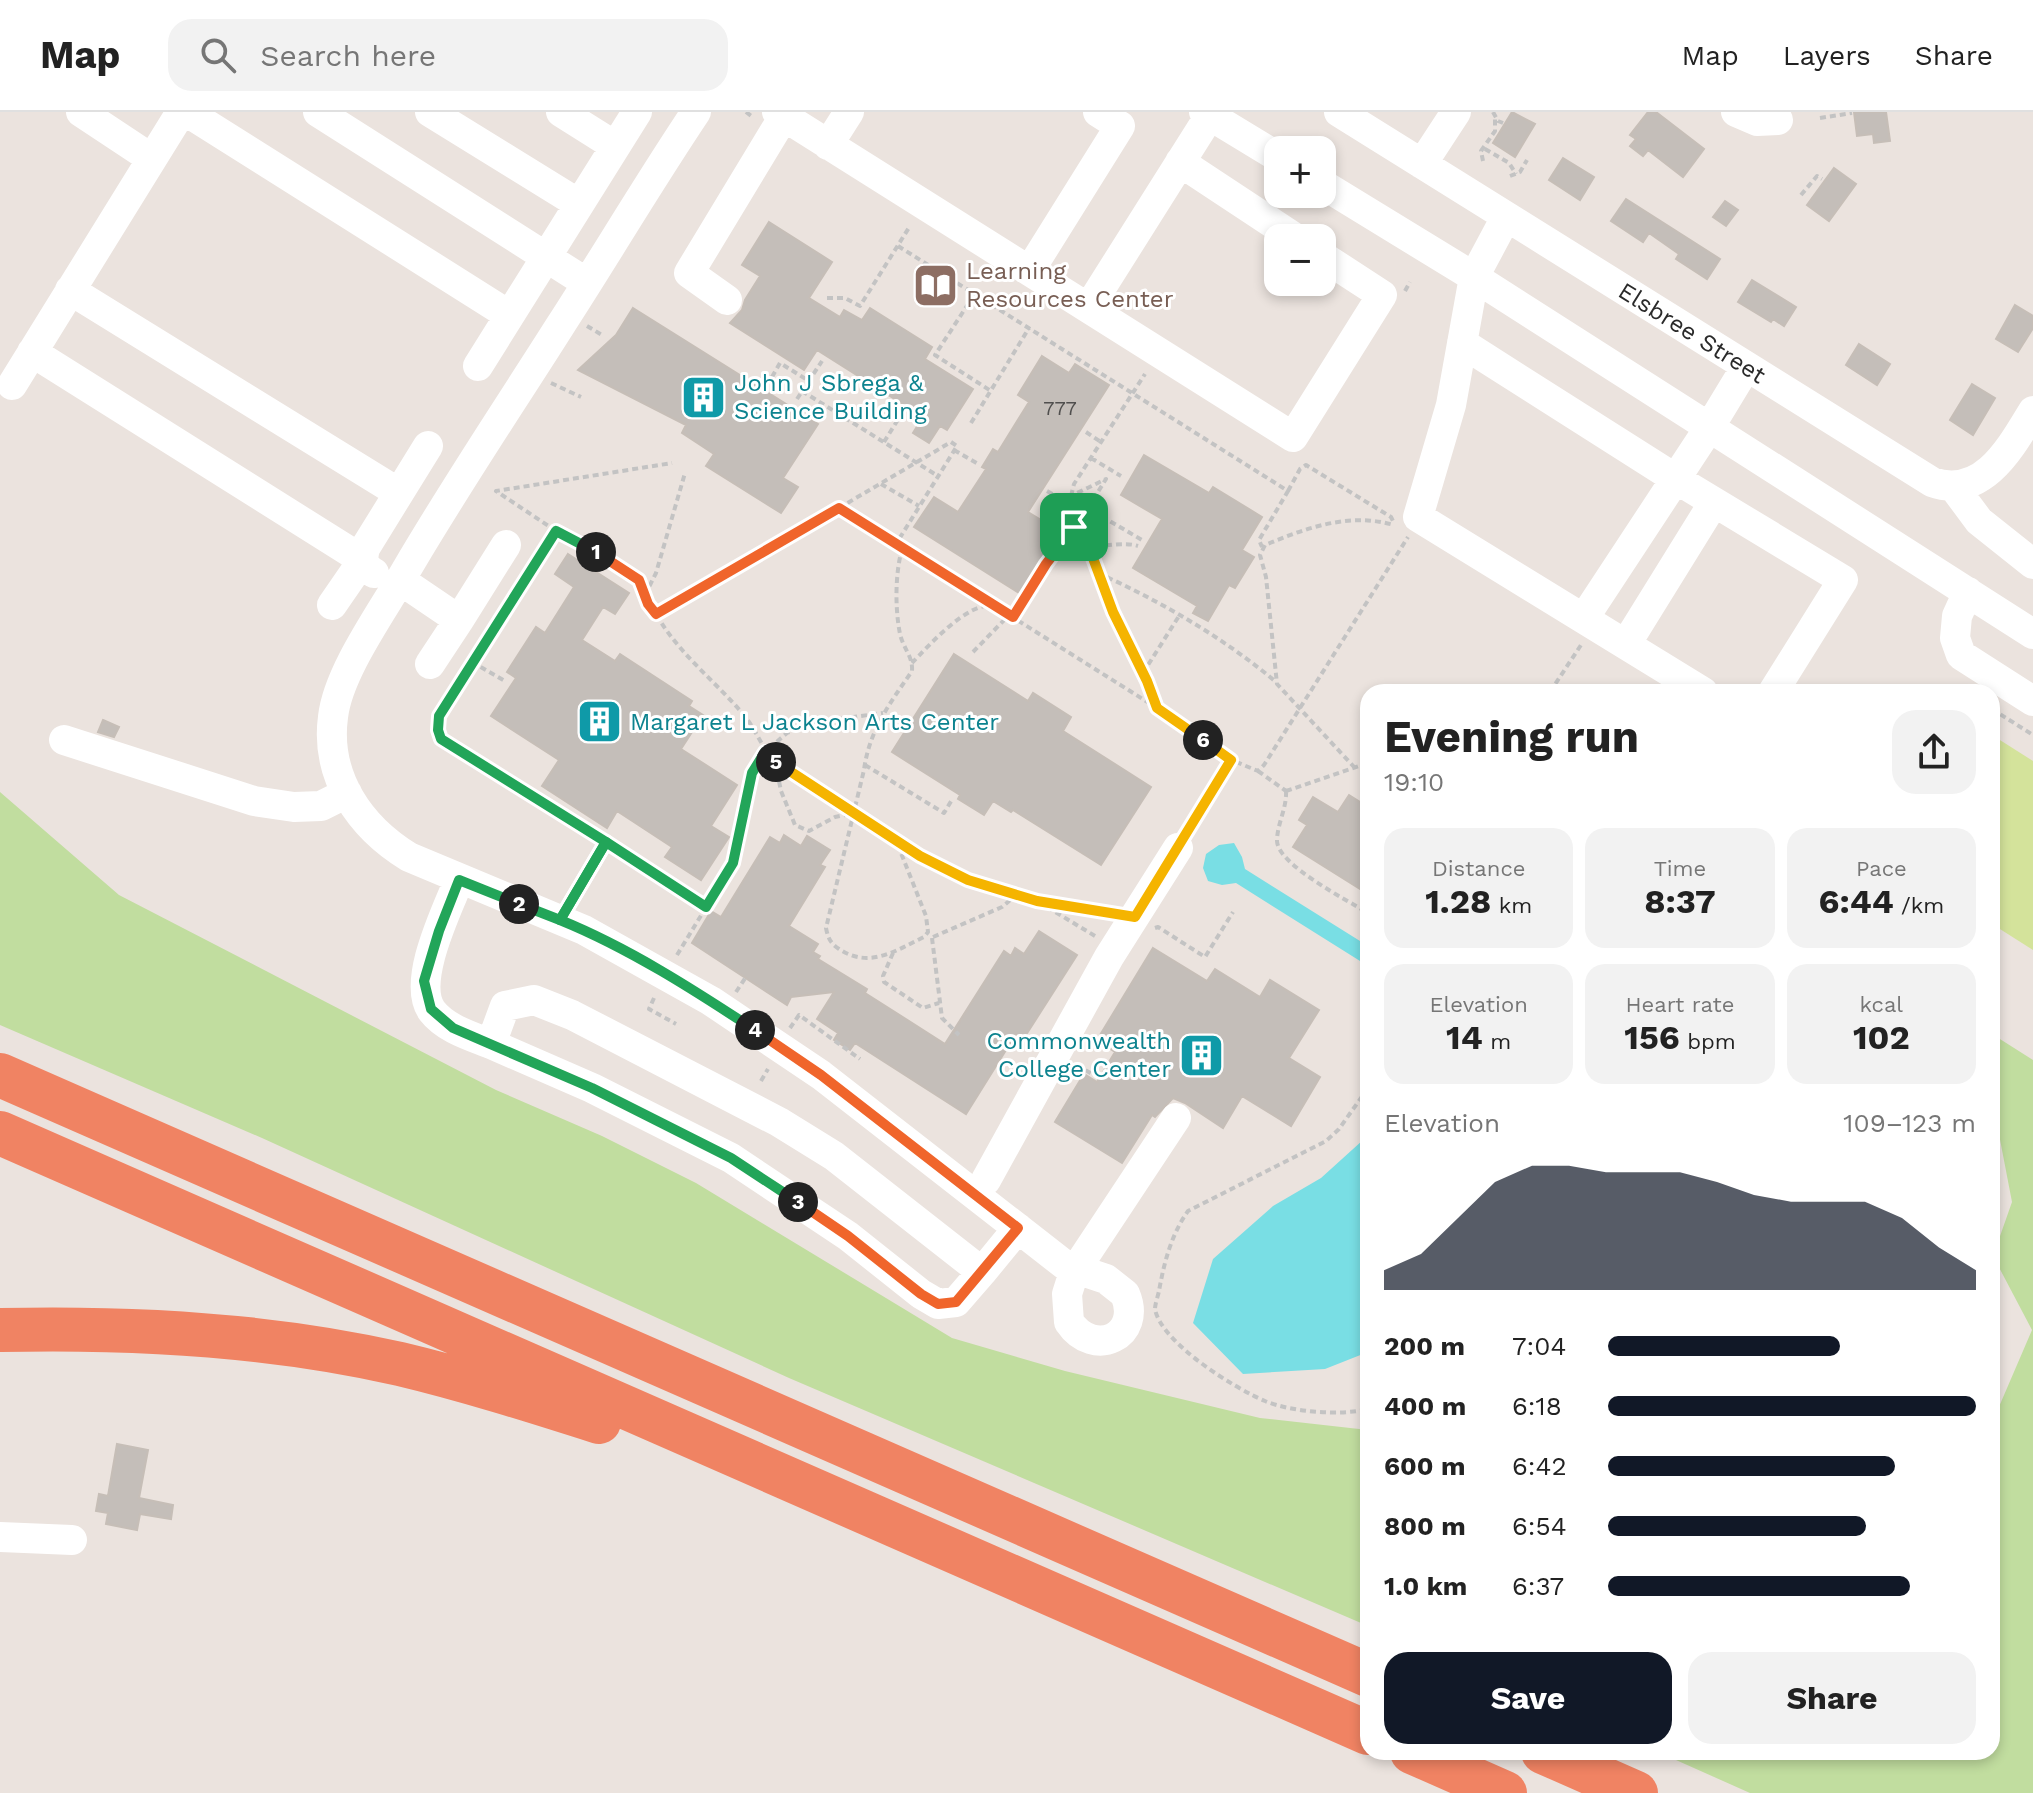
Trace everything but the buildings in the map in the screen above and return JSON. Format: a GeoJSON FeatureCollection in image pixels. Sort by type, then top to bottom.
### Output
{"type":"FeatureCollection","features":[{"type":"Feature","properties":{"kind":"highway"},"geometry":{"type":"LineString","coordinates":[[0,1075],[1360,1671]]}},
{"type":"Feature","properties":{"kind":"highway"},"geometry":{"type":"LineString","coordinates":[[0,1133],[1360,1729]]}},
{"type":"Feature","properties":{"kind":"highway"},"geometry":{"type":"LineString","coordinates":[[0,1330],[93,1330],[204,1337],[397,1364],[472,1383],[617,1428],[882,1519]]}},
{"type":"Feature","properties":{"kind":"highway"},"geometry":{"type":"LineString","coordinates":[[1430,1760],[1505,1793]]}},
{"type":"Feature","properties":{"kind":"highway"},"geometry":{"type":"LineString","coordinates":[[1561,1760],[1636,1793]]}},
{"type":"Feature","properties":{"kind":"street"},"geometry":{"type":"LineString","coordinates":[[81,112],[152,159]]}},
{"type":"Feature","properties":{"kind":"street"},"geometry":{"type":"LineString","coordinates":[[12,385],[184,112],[509,315]]}},
{"type":"Feature","properties":{"kind":"street"},"geometry":{"type":"LineString","coordinates":[[318,112],[587,283]]}},
{"type":"Feature","properties":{"kind":"street"},"geometry":{"type":"LineString","coordinates":[[430,112],[579,204]]}},
{"type":"Feature","properties":{"kind":"street"},"geometry":{"type":"LineString","coordinates":[[561,112],[615,146]]}},
{"type":"Feature","properties":{"kind":"street"},"geometry":{"type":"LineString","coordinates":[[478,366],[637,112]]}},
{"type":"Feature","properties":{"kind":"street"},"geometry":{"type":"LineString","coordinates":[[828,145],[849,112]]}},
{"type":"Feature","properties":{"kind":"street"},"geometry":{"type":"LineString","coordinates":[[1030,270],[1120,126],[1098,112]]}},
{"type":"Feature","properties":{"kind":"street","name":"Elsbree Street"},"geometry":{"type":"LineString","coordinates":[[1339,112],[1923,477],[1953,486]]}},
{"type":"Feature","properties":{"kind":"street"},"geometry":{"type":"LineString","coordinates":[[1422,164],[1456,112]]}},
{"type":"Feature","properties":{"kind":"street"},"geometry":{"type":"LineString","coordinates":[[1736,112],[1757,121],[1778,120]]}},
{"type":"Feature","properties":{"kind":"street"},"geometry":{"type":"LineString","coordinates":[[1089,307],[1209,113],[1264,148]]}},
{"type":"Feature","properties":{"kind":"street"},"geometry":{"type":"LineString","coordinates":[[727,300],[689,273],[781,114],[1293,437],[1382,295],[1336,265]]}},
{"type":"Feature","properties":{"kind":"street"},"geometry":{"type":"LineString","coordinates":[[686,116],[587,283],[398,583],[361,648],[335,703],[332,720],[333,756],[347,793],[365,822],[385,842],[409,857],[584,930],[711,1001],[775,1043],[821,1075],[1074,1272],[1176,1118]]}},
{"type":"Feature","properties":{"kind":"street"},"geometry":{"type":"LineString","coordinates":[[1180,162],[1274,224]]}},
{"type":"Feature","properties":{"kind":"street"},"geometry":{"type":"LineString","coordinates":[[1336,193],[1474,277],[2033,634]]}},
{"type":"Feature","properties":{"kind":"street"},"geometry":{"type":"LineString","coordinates":[[1506,217],[1474,277],[1451,405],[1418,517],[1585,628],[1626,644],[1690,684]]}},
{"type":"Feature","properties":{"kind":"street"},"geometry":{"type":"LineString","coordinates":[[70,290],[399,493]]}},
{"type":"Feature","properties":{"kind":"street"},"geometry":{"type":"LineString","coordinates":[[1462,343],[1676,479],[1843,580],[1778,684]]}},
{"type":"Feature","properties":{"kind":"street"},"geometry":{"type":"LineString","coordinates":[[32,352],[363,560],[366,567],[459,620]]}},
{"type":"Feature","properties":{"kind":"street"},"geometry":{"type":"LineString","coordinates":[[1585,628],[1746,367]]}},
{"type":"Feature","properties":{"kind":"street"},"geometry":{"type":"LineString","coordinates":[[2033,411],[2013,444],[1991,470],[1973,482],[1953,486],[1979,521],[2033,564]]}},
{"type":"Feature","properties":{"kind":"street"},"geometry":{"type":"LineString","coordinates":[[332,605],[363,560],[365,548],[428,446]]}},
{"type":"Feature","properties":{"kind":"street"},"geometry":{"type":"LineString","coordinates":[[1626,644],[1714,502]]}},
{"type":"Feature","properties":{"kind":"street"},"geometry":{"type":"LineString","coordinates":[[430,664],[506,545]]}},
{"type":"Feature","properties":{"kind":"street"},"geometry":{"type":"LineString","coordinates":[[1968,592],[1957,616],[1955,638],[1961,655],[2033,701]]}},
{"type":"Feature","properties":{"kind":"street"},"geometry":{"type":"LineString","coordinates":[[64,740],[254,801],[294,807],[321,806],[347,793]]}},
{"type":"Feature","properties":{"kind":"street"},"geometry":{"type":"LineString","coordinates":[[986,1180],[1115,949],[1178,848]]}},
{"type":"Feature","properties":{"kind":"street"},"geometry":{"type":"LineString","coordinates":[[459,880],[424,981],[431,1009],[453,1028],[592,1088],[731,1158],[848,1236],[938,1304],[956,1302],[979,1270],[1018,1228]]}},
{"type":"Feature","properties":{"kind":"street"},"geometry":{"type":"LineString","coordinates":[[491,1044],[505,1006],[534,1000],[572,1015],[779,1122],[834,1156],[979,1270]]}},
{"type":"Feature","properties":{"kind":"street"},"geometry":{"type":"LineString","coordinates":[[0,1537],[72,1540]]}},
{"type":"Feature","properties":{"kind":"path"},"geometry":{"type":"LineString","coordinates":[[1820,118],[1852,113]]}},
{"type":"Feature","properties":{"kind":"path"},"geometry":{"type":"LineString","coordinates":[[1494,115],[1503,123]]}},
{"type":"Feature","properties":{"kind":"path"},"geometry":{"type":"LineString","coordinates":[[1483,161],[1480,157],[1495,131],[1494,115]]}},
{"type":"Feature","properties":{"kind":"path"},"geometry":{"type":"LineString","coordinates":[[1485,149],[1509,163],[1513,175],[1520,172],[1527,160]]}},
{"type":"Feature","properties":{"kind":"path"},"geometry":{"type":"LineString","coordinates":[[1801,195],[1817,176],[1822,179]]}},
{"type":"Feature","properties":{"kind":"path"},"geometry":{"type":"LineString","coordinates":[[827,298],[845,298],[860,306],[916,217]]}},
{"type":"Feature","properties":{"kind":"path"},"geometry":{"type":"LineString","coordinates":[[898,246],[1288,491]]}},
{"type":"Feature","properties":{"kind":"path"},"geometry":{"type":"LineString","coordinates":[[974,295],[935,355],[991,391]]}},
{"type":"Feature","properties":{"kind":"path"},"geometry":{"type":"LineString","coordinates":[[971,423],[1029,328]]}},
{"type":"Feature","properties":{"kind":"path"},"geometry":{"type":"LineString","coordinates":[[1157,708],[1086,545],[1074,527],[1071,498],[1074,484],[1159,352]]}},
{"type":"Feature","properties":{"kind":"path"},"geometry":{"type":"LineString","coordinates":[[797,399],[822,361]]}},
{"type":"Feature","properties":{"kind":"path"},"geometry":{"type":"LineString","coordinates":[[772,377],[780,363],[809,381]]}},
{"type":"Feature","properties":{"kind":"path"},"geometry":{"type":"LineString","coordinates":[[543,379],[581,397]]}},
{"type":"Feature","properties":{"kind":"path"},"geometry":{"type":"LineString","coordinates":[[802,391],[938,476]]}},
{"type":"Feature","properties":{"kind":"path"},"geometry":{"type":"LineString","coordinates":[[884,442],[904,410]]}},
{"type":"Feature","properties":{"kind":"path"},"geometry":{"type":"LineString","coordinates":[[1086,432],[1101,442]]}},
{"type":"Feature","properties":{"kind":"path"},"geometry":{"type":"LineString","coordinates":[[656,614],[951,442],[957,446],[896,544]]}},
{"type":"Feature","properties":{"kind":"path"},"geometry":{"type":"LineString","coordinates":[[954,450],[980,465]]}},
{"type":"Feature","properties":{"kind":"path"},"geometry":{"type":"LineString","coordinates":[[1091,458],[1121,476]]}},
{"type":"Feature","properties":{"kind":"path"},"geometry":{"type":"LineString","coordinates":[[672,463],[496,491],[639,580],[666,632],[746,717],[765,752],[775,762],[949,872],[1037,901],[1135,917]]}},
{"type":"Feature","properties":{"kind":"path"},"geometry":{"type":"LineString","coordinates":[[1263,548],[1259,540],[1300,469],[1306,465],[1391,517],[1395,525]]}},
{"type":"Feature","properties":{"kind":"path"},"geometry":{"type":"LineString","coordinates":[[645,595],[656,573],[685,473]]}},
{"type":"Feature","properties":{"kind":"path"},"geometry":{"type":"LineString","coordinates":[[1047,491],[1063,500],[1106,479],[1088,508]]}},
{"type":"Feature","properties":{"kind":"path"},"geometry":{"type":"LineString","coordinates":[[881,484],[919,506]]}},
{"type":"Feature","properties":{"kind":"path"},"geometry":{"type":"LineString","coordinates":[[1071,498],[1142,540]]}},
{"type":"Feature","properties":{"kind":"path"},"geometry":{"type":"LineString","coordinates":[[839,508],[1157,708],[1231,760],[1258,771],[1286,791]]}},
{"type":"Feature","properties":{"kind":"path"},"geometry":{"type":"LineString","coordinates":[[1258,771],[1409,535],[1385,522],[1339,520],[1301,530],[1265,545],[1260,555],[1266,577],[1277,684]]}},
{"type":"Feature","properties":{"kind":"path"},"geometry":{"type":"LineString","coordinates":[[973,652],[1011,616],[1074,527]]}},
{"type":"Feature","properties":{"kind":"path"},"geometry":{"type":"LineString","coordinates":[[556,531],[439,716],[441,739],[706,907]]}},
{"type":"Feature","properties":{"kind":"path"},"geometry":{"type":"LineString","coordinates":[[1086,545],[1102,548],[1129,543],[1138,546]]}},
{"type":"Feature","properties":{"kind":"path"},"geometry":{"type":"LineString","coordinates":[[901,844],[906,869],[926,916],[928,926],[925,935],[894,951],[860,959],[833,945],[826,928],[867,748],[884,713],[912,671],[912,663],[899,631],[902,548]]}},
{"type":"Feature","properties":{"kind":"path"},"geometry":{"type":"LineString","coordinates":[[1098,573],[1179,616],[1255,665],[1277,684],[1355,768]]}},
{"type":"Feature","properties":{"kind":"path"},"geometry":{"type":"LineString","coordinates":[[912,663],[968,611],[985,605],[996,607]]}},
{"type":"Feature","properties":{"kind":"path"},"geometry":{"type":"LineString","coordinates":[[1143,673],[1179,616]]}},
{"type":"Feature","properties":{"kind":"path"},"geometry":{"type":"LineString","coordinates":[[1554,684],[1585,628]]}},
{"type":"Feature","properties":{"kind":"path"},"geometry":{"type":"LineString","coordinates":[[472,662],[505,681]]}},
{"type":"Feature","properties":{"kind":"path"},"geometry":{"type":"LineString","coordinates":[[672,963],[733,863],[752,773],[765,752],[787,733],[816,722],[884,713]]}},
{"type":"Feature","properties":{"kind":"path"},"geometry":{"type":"LineString","coordinates":[[2000,714],[2033,735]]}},
{"type":"Feature","properties":{"kind":"path"},"geometry":{"type":"LineString","coordinates":[[1178,848],[1231,760]]}},
{"type":"Feature","properties":{"kind":"path"},"geometry":{"type":"LineString","coordinates":[[775,762],[781,791],[795,825],[809,831],[835,817],[852,813]]}},
{"type":"Feature","properties":{"kind":"path"},"geometry":{"type":"LineString","coordinates":[[865,765],[944,813],[953,798]]}},
{"type":"Feature","properties":{"kind":"path"},"geometry":{"type":"LineString","coordinates":[[1286,791],[1360,766]]}},
{"type":"Feature","properties":{"kind":"path"},"geometry":{"type":"LineString","coordinates":[[1286,791],[1277,837],[1278,850],[1291,864],[1360,908]]}},
{"type":"Feature","properties":{"kind":"path"},"geometry":{"type":"LineString","coordinates":[[560,920],[606,842]]}},
{"type":"Feature","properties":{"kind":"path"},"geometry":{"type":"LineString","coordinates":[[925,935],[932,938],[1002,907],[1016,895]]}},
{"type":"Feature","properties":{"kind":"path"},"geometry":{"type":"LineString","coordinates":[[1037,901],[1115,949],[1143,930],[1158,927],[1205,957],[1233,912]]}},
{"type":"Feature","properties":{"kind":"path"},"geometry":{"type":"LineString","coordinates":[[932,938],[942,1018],[959,1035]]}},
{"type":"Feature","properties":{"kind":"path"},"geometry":{"type":"LineString","coordinates":[[894,951],[883,976],[884,982],[923,1008],[939,1003]]}},
{"type":"Feature","properties":{"kind":"path"},"geometry":{"type":"LineString","coordinates":[[659,989],[649,1009],[676,1024]]}},
{"type":"Feature","properties":{"kind":"path"},"geometry":{"type":"LineString","coordinates":[[787,1033],[799,1015],[860,1059]]}},
{"type":"Feature","properties":{"kind":"path"},"geometry":{"type":"LineString","coordinates":[[1360,1099],[1339,1129],[1326,1141],[1188,1211],[1177,1226],[1163,1267],[1155,1309],[1171,1338],[1234,1385],[1268,1402],[1323,1412],[1360,1410]]}},
{"type":"Feature","properties":{"kind":"green space"},"geometry":{"type":"Polygon","coordinates":[[[2000,740],[2033,761],[2033,950],[2000,929],[2000,740]]]}},
{"type":"Feature","properties":{"kind":"green space"},"geometry":{"type":"Polygon","coordinates":[[[0,792],[119,895],[496,1090],[602,1136],[696,1183],[952,1338],[1065,1371],[1260,1418],[1360,1429],[1360,1623],[789,1378],[262,1138],[0,1025],[0,792]]]}},
{"type":"Feature","properties":{"kind":"green space"},"geometry":{"type":"Polygon","coordinates":[[[2000,1039],[2033,1060],[2033,1793],[1750,1793],[1676,1760],[2000,1760],[2000,1404],[2032,1330],[2000,1269],[2000,1236],[2012,1202],[2000,1140],[2000,1039]]]}},
{"type":"Feature","properties":{"kind":"water"},"geometry":{"type":"Polygon","coordinates":[[[1234,843],[1245,869],[1360,941],[1360,961],[1236,883],[1222,885],[1208,881],[1203,868],[1206,854],[1219,845],[1234,843]]]}},
{"type":"Feature","properties":{"kind":"water"},"geometry":{"type":"Polygon","coordinates":[[[1360,1143],[1360,1355],[1325,1369],[1243,1374],[1193,1323],[1213,1259],[1273,1206],[1321,1178],[1360,1143]]]}},
{"type":"Feature","properties":{"kind":"place","name":"Learning Resources Center"},"geometry":{"type":"Point","coordinates":[935,285]}},
{"type":"Feature","properties":{"kind":"place","name":"John J Sbrega & Science Building"},"geometry":{"type":"Point","coordinates":[703,397]}},
{"type":"Feature","properties":{"kind":"place","name":"Margaret L Jackson Arts Center"},"geometry":{"type":"Point","coordinates":[599,722]}},
{"type":"Feature","properties":{"kind":"place","name":"Commonwealth College Center"},"geometry":{"type":"Point","coordinates":[1202,1055]}},
{"type":"Feature","properties":{"kind":"route"},"geometry":{"type":"LineString","coordinates":[[1074,527],[1046,564],[1013,617],[839,508],[656,614],[648,604],[639,580],[556,531],[439,716],[438,730],[441,739],[606,842],[560,920],[459,880],[424,981],[431,1009],[453,1028],[592,1088],[731,1158],[848,1236],[921,1294],[938,1304],[956,1302],[1018,1228],[821,1075],[775,1043],[711,1001],[584,930],[560,920],[606,842],[706,907],[733,863],[752,773],[765,752],[803,782],[949,872],[1037,901],[1135,917],[1231,760],[1157,708],[1113,612],[1090,550],[1074,527]]}}]}
